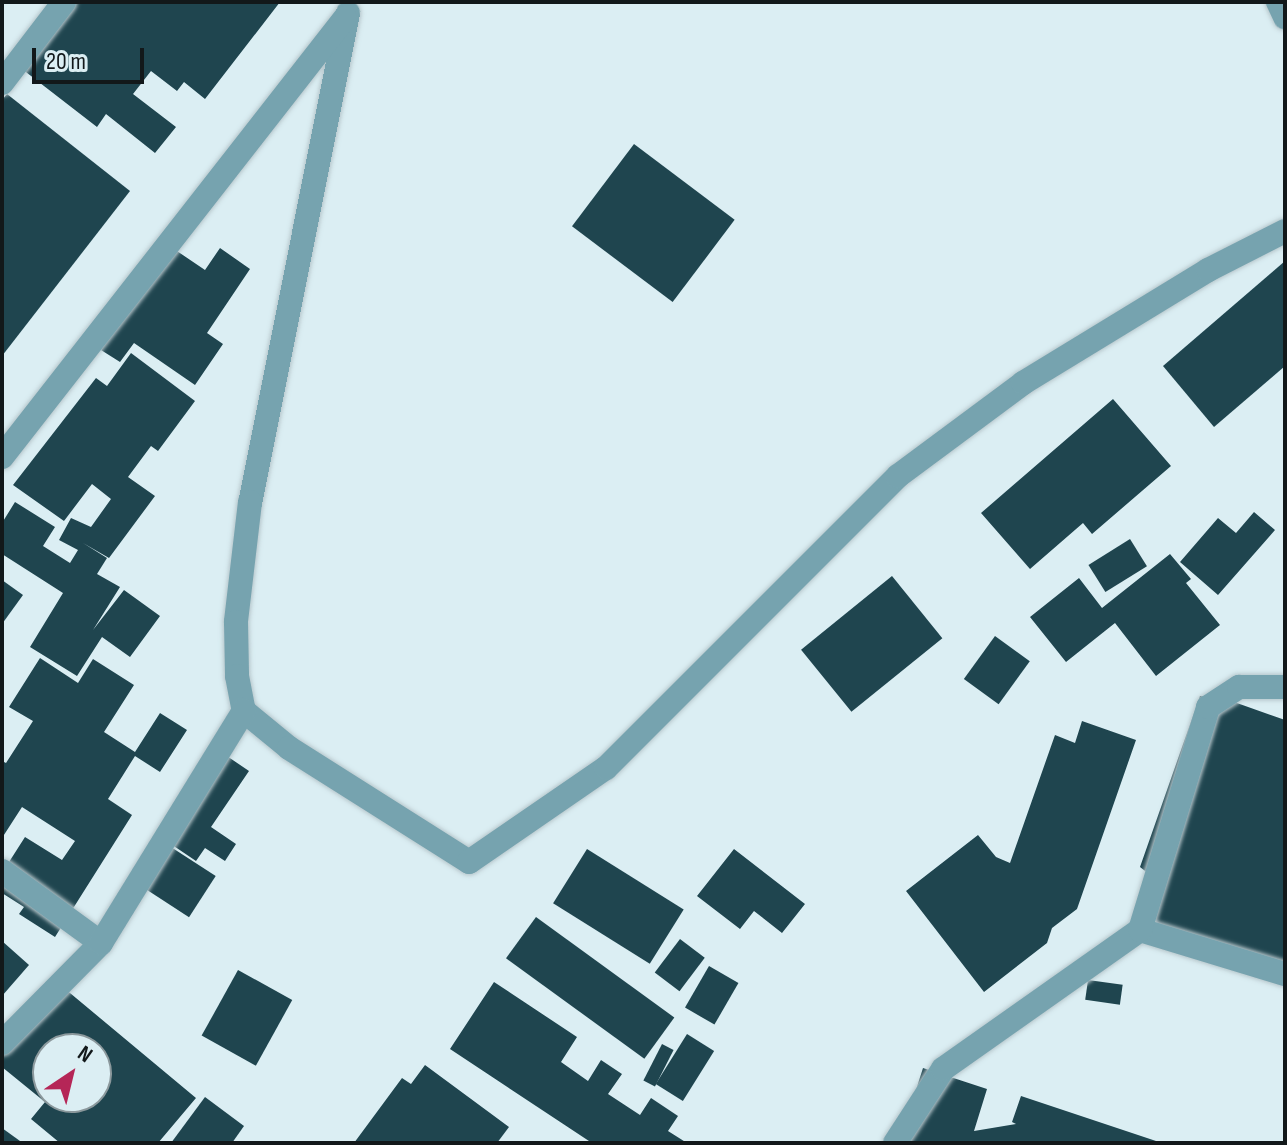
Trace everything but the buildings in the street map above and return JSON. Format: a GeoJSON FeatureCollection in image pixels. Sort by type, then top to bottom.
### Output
{"type":"FeatureCollection","features":[{"type":"Feature","properties":{"kind":"street"},"geometry":{"type":"LineString","coordinates":[[2,83],[64,2]]}},
{"type":"Feature","properties":{"kind":"street"},"geometry":{"type":"LineString","coordinates":[[1278,2],[1285,17]]}},
{"type":"Feature","properties":{"kind":"street"},"geometry":{"type":"LineString","coordinates":[[2,457],[353,8]]}},
{"type":"Feature","properties":{"kind":"street"},"geometry":{"type":"LineString","coordinates":[[2,1043],[101,943],[244,711],[236,622],[250,502],[353,8]]}},
{"type":"Feature","properties":{"kind":"street"},"geometry":{"type":"LineString","coordinates":[[244,711],[346,788],[469,862],[606,768],[898,476],[1023,383],[1208,270],[1285,231]]}},
{"type":"Feature","properties":{"kind":"street"},"geometry":{"type":"LineString","coordinates":[[895,1143],[943,1069],[1140,930],[1208,707],[1239,687],[1285,687]]}},
{"type":"Feature","properties":{"kind":"street"},"geometry":{"type":"LineString","coordinates":[[2,871],[101,943]]}},
{"type":"Feature","properties":{"kind":"street"},"geometry":{"type":"LineString","coordinates":[[1140,930],[1285,974]]}}]}
